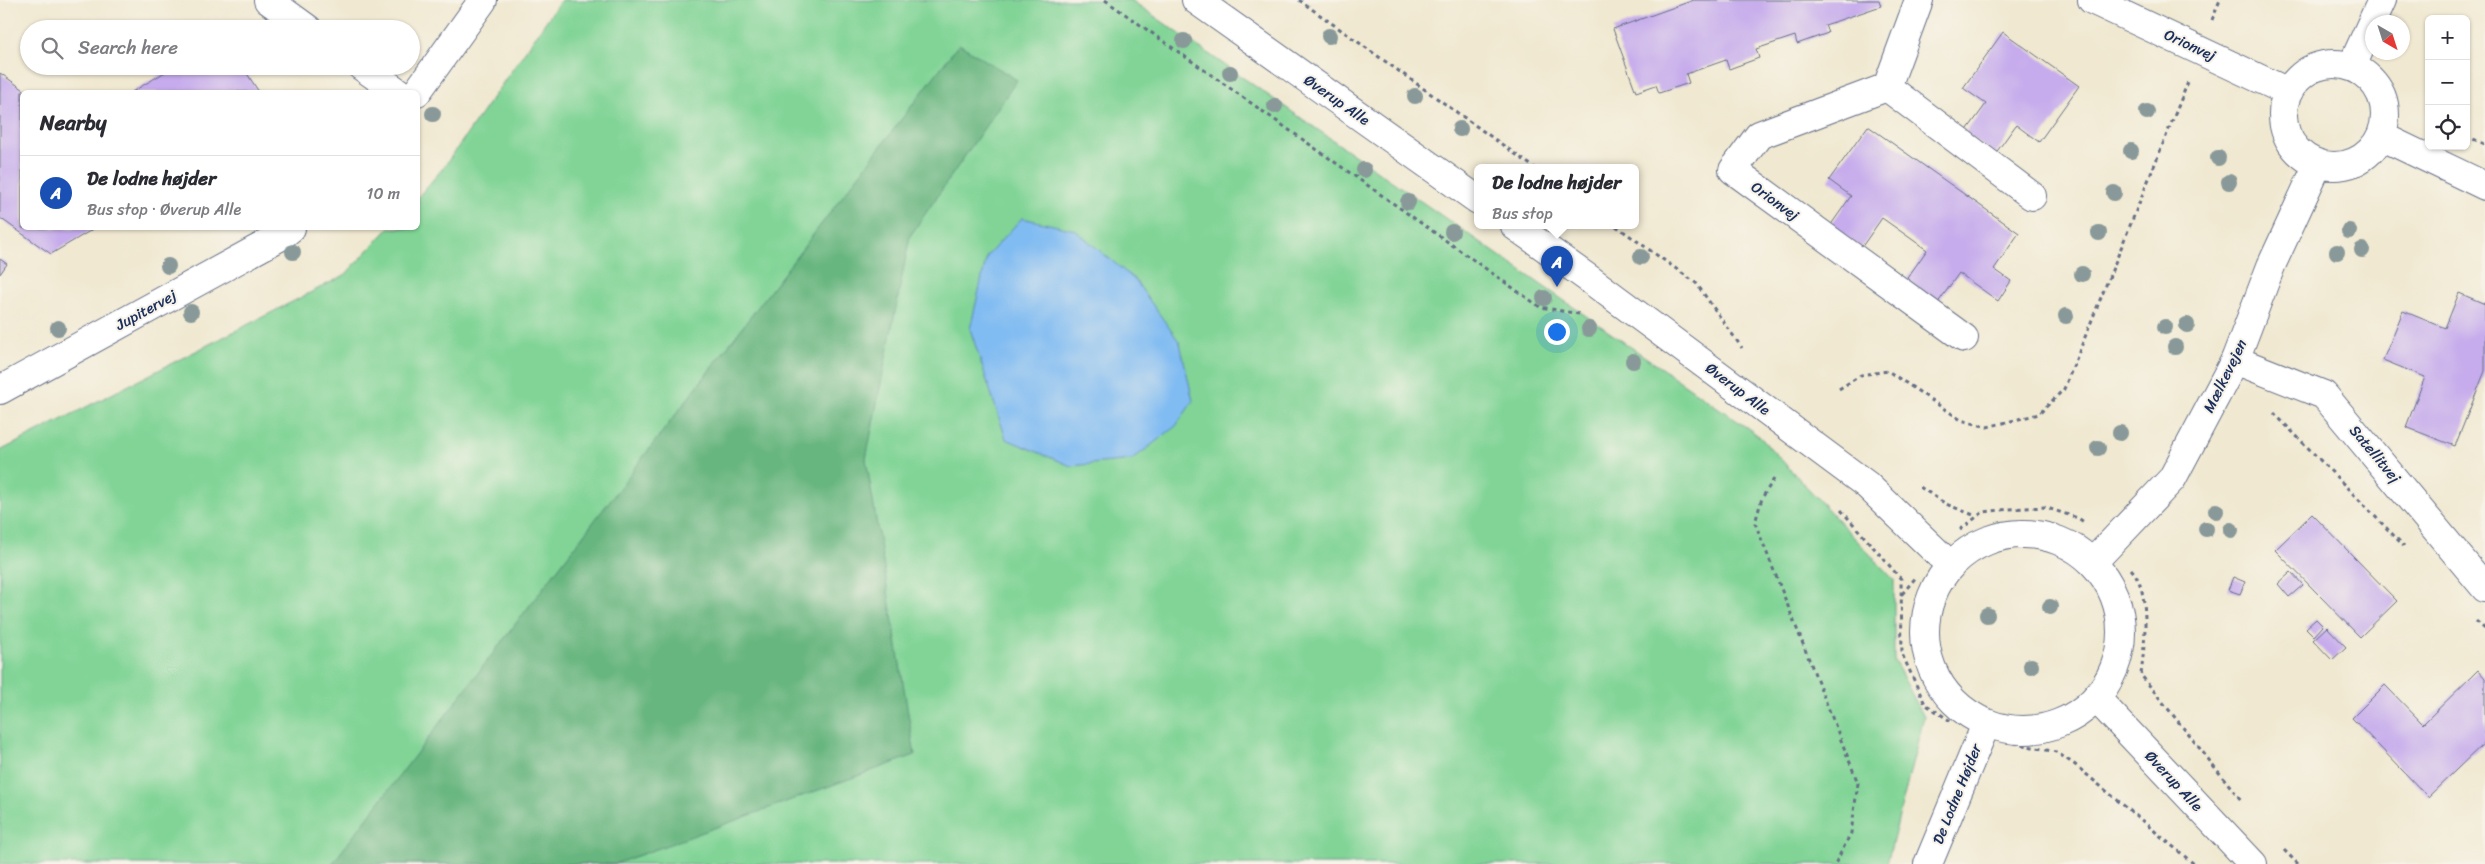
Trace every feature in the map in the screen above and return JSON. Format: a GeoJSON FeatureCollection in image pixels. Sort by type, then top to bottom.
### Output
{"type":"FeatureCollection","features":[{"type":"Feature","properties":{"kind":"street"},"geometry":{"type":"LineString","coordinates":[[268,0],[296,20]]}},
{"type":"Feature","properties":{"kind":"street"},"geometry":{"type":"LineString","coordinates":[[418,90],[483,0]]}},
{"type":"Feature","properties":{"kind":"street","name":"Øverup Alle"},"geometry":{"type":"LineString","coordinates":[[1196,0],[1474,197]]}},
{"type":"Feature","properties":{"kind":"street"},"geometry":{"type":"LineString","coordinates":[[1919,0],[1887,87],[2032,196]]}},
{"type":"Feature","properties":{"kind":"street","name":"Orionvej"},"geometry":{"type":"LineString","coordinates":[[2092,0],[2201,49],[2288,92]]}},
{"type":"Feature","properties":{"kind":"street"},"geometry":{"type":"LineString","coordinates":[[2352,66],[2382,0]]}},
{"type":"Feature","properties":{"kind":"street"},"geometry":{"type":"LineString","coordinates":[[2337,63],[2352,66],[2366,74],[2378,87],[2385,102],[2386,120],[2382,136],[2373,149],[2362,159],[2348,165],[2333,167],[2318,164],[2303,156],[2291,143],[2284,127],[2283,109],[2288,92],[2296,80],[2308,70],[2322,65],[2337,63]]}},
{"type":"Feature","properties":{"kind":"street"},"geometry":{"type":"LineString","coordinates":[[374,75],[395,90]]}},
{"type":"Feature","properties":{"kind":"street","name":"Orionvej"},"geometry":{"type":"LineString","coordinates":[[1887,87],[1760,135],[1733,170],[1964,338]]}},
{"type":"Feature","properties":{"kind":"street"},"geometry":{"type":"LineString","coordinates":[[2382,136],[2485,186]]}},
{"type":"Feature","properties":{"kind":"street","name":"Mælkevejen"},"geometry":{"type":"LineString","coordinates":[[2101,554],[2172,479],[2235,360],[2271,266],[2318,164]]}},
{"type":"Feature","properties":{"kind":"street","name":"Øverup Alle"},"geometry":{"type":"LineString","coordinates":[[1519,229],[1867,486],[1943,559]]}},
{"type":"Feature","properties":{"kind":"street","name":"Jupitervej"},"geometry":{"type":"LineString","coordinates":[[0,390],[281,236],[288,230]]}},
{"type":"Feature","properties":{"kind":"street","name":"Satellitvej"},"geometry":{"type":"LineString","coordinates":[[2235,360],[2324,395],[2485,588]]}},
{"type":"Feature","properties":{"kind":"street"},"geometry":{"type":"LineString","coordinates":[[2021,533],[2048,536],[2072,546],[2101,554],[2120,622],[2120,645],[2112,674],[2096,698],[2073,717],[2045,728],[2015,730],[1984,728],[1959,707],[1938,683],[1926,654],[1925,622],[1943,559],[1987,541],[2021,533]]}},
{"type":"Feature","properties":{"kind":"street","name":"Øverup Alle"},"geometry":{"type":"LineString","coordinates":[[2096,698],[2253,864]]}},
{"type":"Feature","properties":{"kind":"street","name":"De Lodne Højder"},"geometry":{"type":"LineString","coordinates":[[1928,864],[1984,728]]}},
{"type":"Feature","properties":{"kind":"path"},"geometry":{"type":"LineString","coordinates":[[1105,0],[1540,308],[1585,315]]}},
{"type":"Feature","properties":{"kind":"path"},"geometry":{"type":"LineString","coordinates":[[1299,0],[1529,164]]}},
{"type":"Feature","properties":{"kind":"path"},"geometry":{"type":"LineString","coordinates":[[1839,388],[1861,375],[1888,371],[1961,420],[1987,427],[2039,414],[2064,389],[2220,0]]}},
{"type":"Feature","properties":{"kind":"path"},"geometry":{"type":"LineString","coordinates":[[2470,138],[2485,144]]}},
{"type":"Feature","properties":{"kind":"path"},"geometry":{"type":"LineString","coordinates":[[1620,229],[1696,283],[1743,350]]}},
{"type":"Feature","properties":{"kind":"path"},"geometry":{"type":"LineString","coordinates":[[2274,412],[2410,552]]}},
{"type":"Feature","properties":{"kind":"path"},"geometry":{"type":"LineString","coordinates":[[1774,479],[1762,498],[1756,523],[1858,783],[1851,834],[1835,864]]}},
{"type":"Feature","properties":{"kind":"path"},"geometry":{"type":"LineString","coordinates":[[1918,486],[1946,504],[1977,517]]}},
{"type":"Feature","properties":{"kind":"path"},"geometry":{"type":"LineString","coordinates":[[1838,506],[1901,579],[1902,654],[1925,704],[1959,727],[1984,728],[2056,752],[2194,864]]}},
{"type":"Feature","properties":{"kind":"path"},"geometry":{"type":"LineString","coordinates":[[1902,594],[1943,559],[1968,522],[1983,512],[2044,507],[2078,518],[2101,554],[2134,572],[2144,600],[2145,628],[2142,675],[2244,803]]}},
{"type":"Feature","properties":{"kind":"path"},"geometry":{"type":"LineString","coordinates":[[2471,616],[2485,630]]}},
{"type":"Feature","properties":{"kind":"path"},"geometry":{"type":"LineString","coordinates":[[2280,846],[2298,864]]}},
{"type":"Feature","properties":{"kind":"green space"},"geometry":{"type":"Polygon","coordinates":[[[561,0],[1131,0],[1759,436],[1894,580],[1894,660],[1924,717],[1887,864],[0,864],[0,451],[345,275],[387,230],[420,230],[420,195],[444,167],[561,0]]]}},
{"type":"Feature","properties":{"kind":"green space"},"geometry":{"type":"Polygon","coordinates":[[[959,44],[1017,80],[910,236],[866,459],[915,755],[615,864],[332,864],[959,44]]]}},
{"type":"Feature","properties":{"kind":"water"},"geometry":{"type":"Polygon","coordinates":[[[1022,218],[1075,230],[1135,280],[1180,343],[1193,401],[1176,426],[1132,460],[1071,466],[1006,439],[970,329],[987,256],[1022,218]]]}},
{"type":"Feature","properties":{"kind":"building"},"geometry":{"type":"Polygon","coordinates":[[[1694,0],[1879,0],[1881,6],[1825,25],[1828,33],[1797,44],[1795,36],[1756,49],[1759,58],[1729,69],[1726,60],[1686,74],[1689,83],[1659,93],[1656,85],[1636,92],[1613,29],[1694,0]]]}},
{"type":"Feature","properties":{"kind":"building"},"geometry":{"type":"Polygon","coordinates":[[[2003,32],[2079,86],[2039,142],[2016,125],[1995,154],[1965,133],[1986,104],[1963,88],[2003,32]]]}},
{"type":"Feature","properties":{"kind":"building"},"geometry":{"type":"Polygon","coordinates":[[[0,73],[24,90],[20,90],[20,230],[92,230],[51,254],[0,218],[0,73]]]}},
{"type":"Feature","properties":{"kind":"building"},"geometry":{"type":"Polygon","coordinates":[[[160,75],[248,75],[258,90],[135,90],[160,75]]]}},
{"type":"Feature","properties":{"kind":"building"},"geometry":{"type":"Polygon","coordinates":[[[1868,126],[2019,233],[1994,269],[2011,281],[1998,301],[1959,273],[1937,304],[1905,281],[1927,250],[1882,218],[1861,248],[1830,226],[1851,196],[1829,180],[1868,126]]]}},
{"type":"Feature","properties":{"kind":"building"},"geometry":{"type":"Polygon","coordinates":[[[0,259],[7,264],[0,274],[0,259]]]}},
{"type":"Feature","properties":{"kind":"building"},"geometry":{"type":"Polygon","coordinates":[[[2459,293],[2485,304],[2485,371],[2455,446],[2406,427],[2425,377],[2383,360],[2403,311],[2445,328],[2459,293]]]}},
{"type":"Feature","properties":{"kind":"building"},"geometry":{"type":"Polygon","coordinates":[[[2312,514],[2397,601],[2360,637],[2275,550],[2312,514]]]}},
{"type":"Feature","properties":{"kind":"building"},"geometry":{"type":"Polygon","coordinates":[[[2291,572],[2303,585],[2289,597],[2278,584],[2291,572]]]}},
{"type":"Feature","properties":{"kind":"building"},"geometry":{"type":"Polygon","coordinates":[[[2233,577],[2245,582],[2240,594],[2228,590],[2233,577]]]}},
{"type":"Feature","properties":{"kind":"building"},"geometry":{"type":"Polygon","coordinates":[[[2316,619],[2323,626],[2314,636],[2306,628],[2316,619]]]}},
{"type":"Feature","properties":{"kind":"building"},"geometry":{"type":"Polygon","coordinates":[[[2327,627],[2346,647],[2332,660],[2313,640],[2327,627]]]}},
{"type":"Feature","properties":{"kind":"building"},"geometry":{"type":"Polygon","coordinates":[[[2478,670],[2485,678],[2485,742],[2428,797],[2352,718],[2385,685],[2423,724],[2478,670]]]}},
{"type":"Feature","properties":{"kind":"place","name":"De lodne højder"},"geometry":{"type":"Point","coordinates":[1557,287]}}]}
